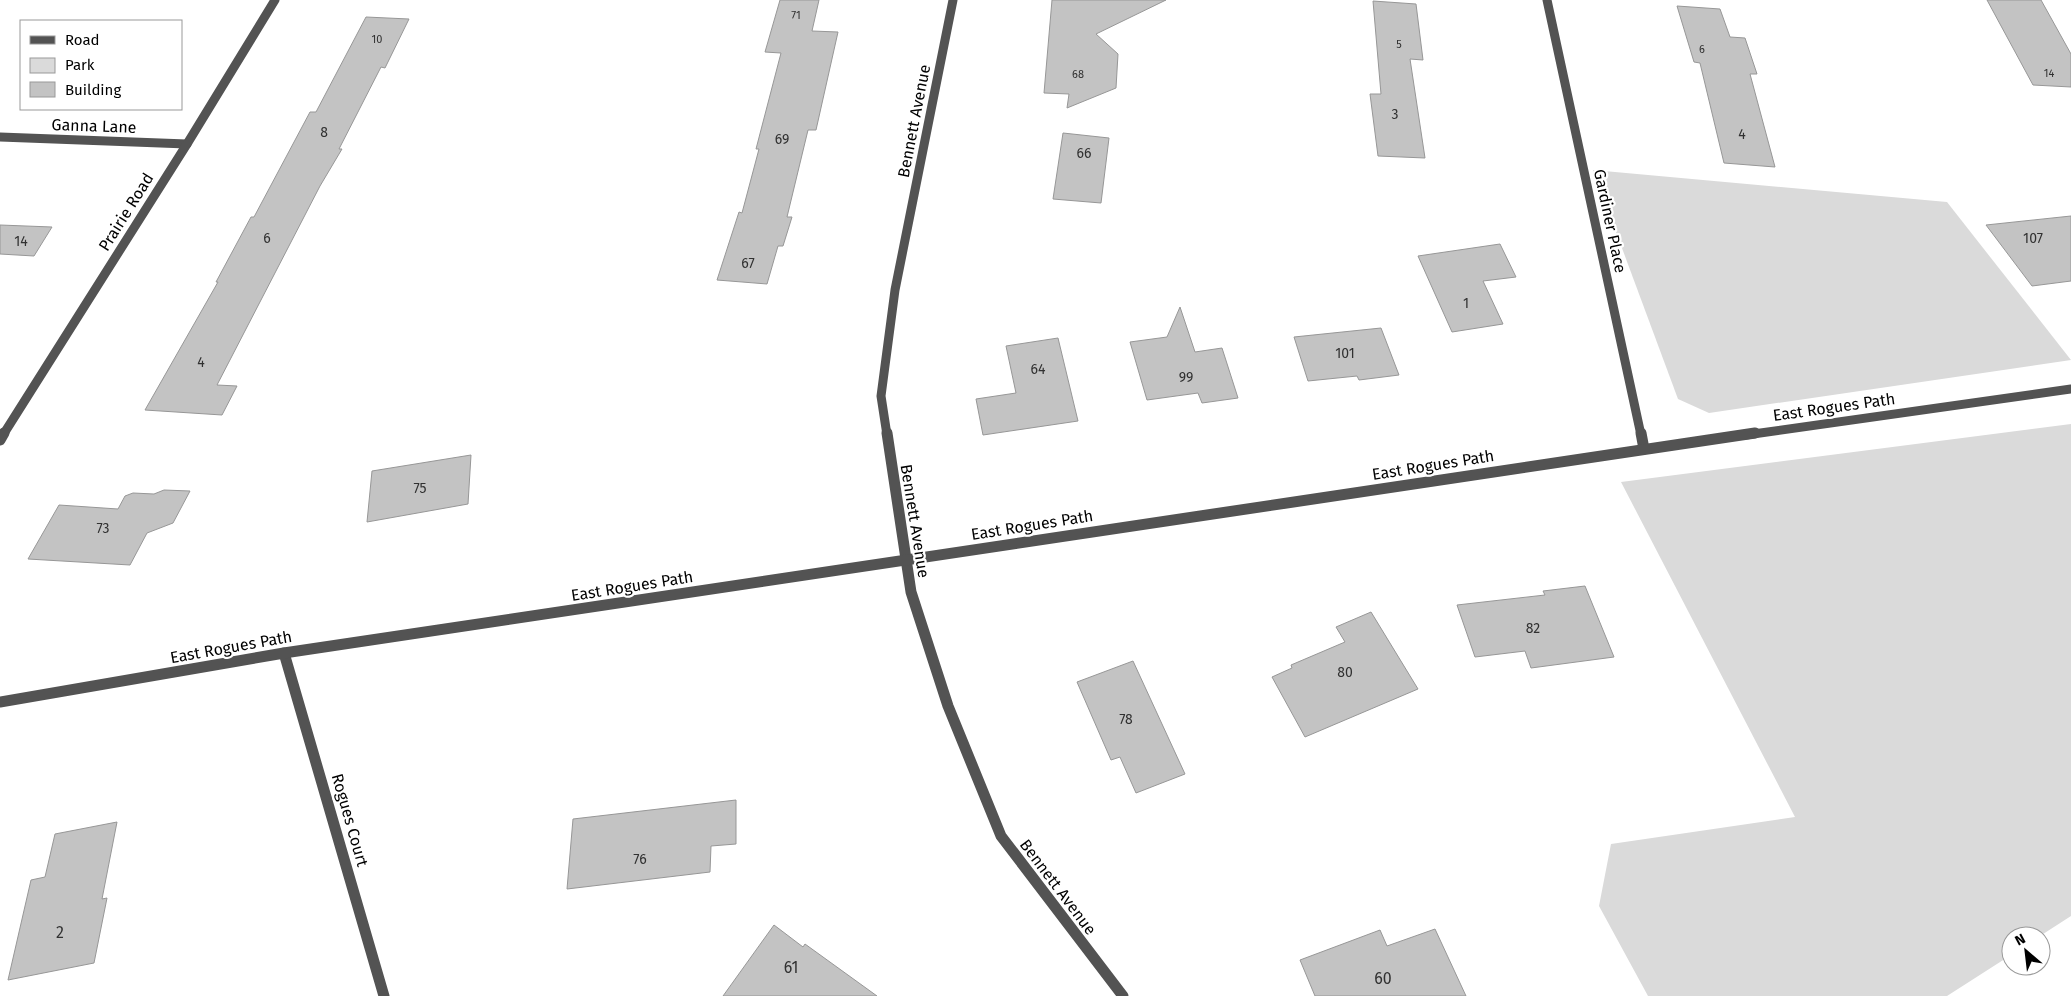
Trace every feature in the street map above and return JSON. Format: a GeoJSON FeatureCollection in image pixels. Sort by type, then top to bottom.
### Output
{"type":"FeatureCollection","features":[{"type":"Feature","properties":{"kind":"street","name":"Prairie Road"},"geometry":{"type":"LineString","coordinates":[[0,440],[187,144],[275,0]]}},
{"type":"Feature","properties":{"kind":"street","name":"Bennett Avenue"},"geometry":{"type":"LineString","coordinates":[[954,0],[895,290],[881,396],[905,560],[911,592],[948,706],[1001,836],[1123,996]]}},
{"type":"Feature","properties":{"kind":"street","name":"Gardiner Place"},"geometry":{"type":"LineString","coordinates":[[1547,0],[1644,449]]}},
{"type":"Feature","properties":{"kind":"street","name":"Ganna Lane"},"geometry":{"type":"LineString","coordinates":[[0,137],[187,144]]}},
{"type":"Feature","properties":{"kind":"street","name":"East Rogues Path"},"geometry":{"type":"LineString","coordinates":[[0,702],[284,653],[1644,449],[2071,389]]}},
{"type":"Feature","properties":{"kind":"street","name":"Rogues Court"},"geometry":{"type":"LineString","coordinates":[[284,653],[384,996]]}},
{"type":"Feature","properties":{"kind":"green space"},"geometry":{"type":"Polygon","coordinates":[[[1593,170],[1947,202],[2071,360],[1709,413],[1678,399],[1593,170]]]}},
{"type":"Feature","properties":{"kind":"green space"},"geometry":{"type":"Polygon","coordinates":[[[2071,424],[2071,916],[2051,929],[2051,926],[2001,926],[2001,961],[1947,996],[1648,996],[1599,906],[1611,844],[1795,817],[1621,482],[2071,424]]]}},
{"type":"Feature","properties":{"kind":"building"},"geometry":{"type":"Polygon","coordinates":[[[780,0],[819,0],[812,31],[838,32],[816,130],[808,130],[787,217],[792,217],[783,246],[778,246],[767,284],[717,280],[739,212],[742,213],[759,149],[756,149],[781,53],[765,52],[780,0]]]}},
{"type":"Feature","properties":{"kind":"building"},"geometry":{"type":"Polygon","coordinates":[[[1052,0],[1166,0],[1096,34],[1118,54],[1116,88],[1067,108],[1069,94],[1044,93],[1052,0]]]}},
{"type":"Feature","properties":{"kind":"building"},"geometry":{"type":"Polygon","coordinates":[[[1987,0],[2041,0],[2071,54],[2071,87],[2033,85],[1987,0]]]}},
{"type":"Feature","properties":{"kind":"building"},"geometry":{"type":"Polygon","coordinates":[[[1373,1],[1416,4],[1423,60],[1410,59],[1425,158],[1378,156],[1370,94],[1381,94],[1373,1]]]}},
{"type":"Feature","properties":{"kind":"building"},"geometry":{"type":"Polygon","coordinates":[[[1677,6],[1720,9],[1730,37],[1745,38],[1757,74],[1750,74],[1775,167],[1724,163],[1700,63],[1694,62],[1677,6]]]}},
{"type":"Feature","properties":{"kind":"building"},"geometry":{"type":"Polygon","coordinates":[[[366,17],[409,19],[385,68],[381,67],[339,149],[342,149],[320,186],[217,385],[237,386],[222,415],[145,410],[218,282],[216,282],[251,217],[254,217],[310,112],[316,112],[366,17]]]}},
{"type":"Feature","properties":{"kind":"building"},"geometry":{"type":"Polygon","coordinates":[[[1063,133],[1109,138],[1101,203],[1053,199],[1063,133]]]}},
{"type":"Feature","properties":{"kind":"building"},"geometry":{"type":"Polygon","coordinates":[[[2071,216],[2071,281],[2032,286],[1986,225],[2071,216]]]}},
{"type":"Feature","properties":{"kind":"building"},"geometry":{"type":"Polygon","coordinates":[[[0,225],[52,227],[34,256],[0,254],[0,225]]]}},
{"type":"Feature","properties":{"kind":"building"},"geometry":{"type":"Polygon","coordinates":[[[1500,244],[1516,277],[1483,281],[1503,324],[1452,332],[1418,256],[1500,244]]]}},
{"type":"Feature","properties":{"kind":"building"},"geometry":{"type":"Polygon","coordinates":[[[1180,307],[1195,352],[1222,348],[1238,398],[1202,403],[1198,393],[1147,400],[1130,342],[1167,337],[1180,307]]]}},
{"type":"Feature","properties":{"kind":"building"},"geometry":{"type":"Polygon","coordinates":[[[1381,328],[1399,375],[1359,380],[1357,376],[1308,381],[1294,337],[1381,328]]]}},
{"type":"Feature","properties":{"kind":"building"},"geometry":{"type":"Polygon","coordinates":[[[1058,338],[1078,421],[983,435],[976,399],[1016,393],[1006,346],[1058,338]]]}},
{"type":"Feature","properties":{"kind":"building"},"geometry":{"type":"Polygon","coordinates":[[[471,455],[468,504],[367,522],[372,471],[471,455]]]}},
{"type":"Feature","properties":{"kind":"building"},"geometry":{"type":"Polygon","coordinates":[[[164,490],[190,491],[173,523],[147,533],[130,565],[28,559],[59,505],[118,509],[125,496],[133,493],[154,494],[164,490]]]}},
{"type":"Feature","properties":{"kind":"building"},"geometry":{"type":"Polygon","coordinates":[[[1585,586],[1614,657],[1531,668],[1525,651],[1475,657],[1457,605],[1545,595],[1543,591],[1585,586]]]}},
{"type":"Feature","properties":{"kind":"building"},"geometry":{"type":"Polygon","coordinates":[[[1371,612],[1418,689],[1305,737],[1272,677],[1292,668],[1291,665],[1345,642],[1336,627],[1371,612]]]}},
{"type":"Feature","properties":{"kind":"building"},"geometry":{"type":"Polygon","coordinates":[[[1133,661],[1185,774],[1136,793],[1120,757],[1111,760],[1077,682],[1133,661]]]}},
{"type":"Feature","properties":{"kind":"building"},"geometry":{"type":"Polygon","coordinates":[[[736,800],[736,844],[711,846],[710,872],[567,889],[573,819],[736,800]]]}},
{"type":"Feature","properties":{"kind":"building"},"geometry":{"type":"Polygon","coordinates":[[[117,822],[102,899],[107,898],[94,963],[8,980],[31,880],[45,877],[55,834],[117,822]]]}},
{"type":"Feature","properties":{"kind":"building"},"geometry":{"type":"Polygon","coordinates":[[[774,925],[803,947],[805,944],[877,996],[723,996],[774,925]]]}},
{"type":"Feature","properties":{"kind":"building"},"geometry":{"type":"Polygon","coordinates":[[[1435,929],[1466,996],[1315,996],[1300,960],[1380,930],[1387,946],[1435,929]]]}}]}
